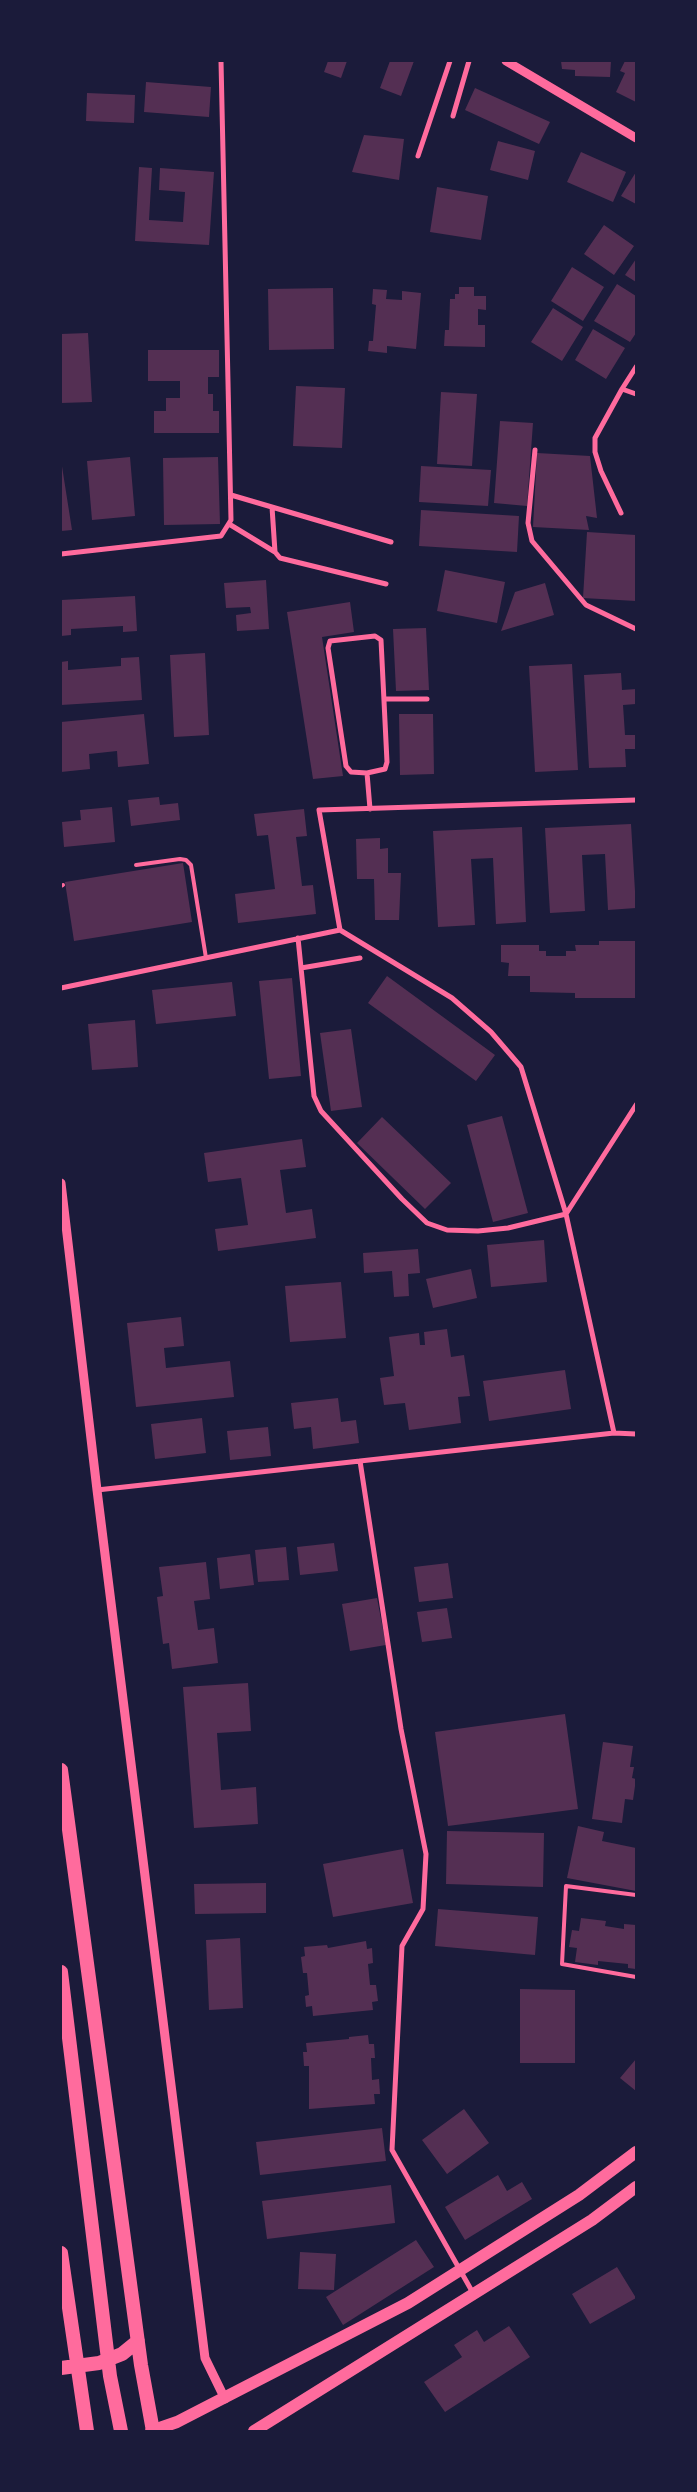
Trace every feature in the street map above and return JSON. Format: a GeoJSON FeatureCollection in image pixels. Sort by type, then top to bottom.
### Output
{"type":"FeatureCollection","features":[{"type":"Feature","properties":{"kind":"highway"},"geometry":{"type":"LineString","coordinates":[[61,1770],[138,2341],[152,2430]]}},
{"type":"Feature","properties":{"kind":"highway"},"geometry":{"type":"LineString","coordinates":[[61,1972],[110,2376],[121,2431]]}},
{"type":"Feature","properties":{"kind":"highway"},"geometry":{"type":"LineString","coordinates":[[61,2253],[87,2431]]}},
{"type":"Feature","properties":{"kind":"highway"},"geometry":{"type":"LineString","coordinates":[[61,2368],[98,2363],[122,2354],[138,2341]]}},
{"type":"Feature","properties":{"kind":"main road"},"geometry":{"type":"LineString","coordinates":[[152,2430],[179,2426],[225,2399],[408,2303],[578,2195],[636,2152]]}},
{"type":"Feature","properties":{"kind":"main road"},"geometry":{"type":"LineString","coordinates":[[254,2431],[592,2220],[636,2187]]}},
{"type":"Feature","properties":{"kind":"street"},"geometry":{"type":"LineString","coordinates":[[61,554],[221,536],[231,520],[221,61]]}},
{"type":"Feature","properties":{"kind":"street"},"geometry":{"type":"LineString","coordinates":[[418,156],[450,61]]}},
{"type":"Feature","properties":{"kind":"street"},"geometry":{"type":"LineString","coordinates":[[453,116],[469,61]]}},
{"type":"Feature","properties":{"kind":"street"},"geometry":{"type":"LineString","coordinates":[[506,61],[636,138]]}},
{"type":"Feature","properties":{"kind":"street"},"geometry":{"type":"LineString","coordinates":[[621,514],[601,471],[595,452],[595,438],[636,367]]}},
{"type":"Feature","properties":{"kind":"street"},"geometry":{"type":"LineString","coordinates":[[622,389],[636,394]]}},
{"type":"Feature","properties":{"kind":"street"},"geometry":{"type":"LineString","coordinates":[[535,450],[528,523],[532,541],[586,605],[636,629]]}},
{"type":"Feature","properties":{"kind":"street"},"geometry":{"type":"LineString","coordinates":[[231,495],[391,542]]}},
{"type":"Feature","properties":{"kind":"street"},"geometry":{"type":"LineString","coordinates":[[272,507],[275,552]]}},
{"type":"Feature","properties":{"kind":"street"},"geometry":{"type":"LineString","coordinates":[[229,524],[275,552],[280,558],[386,584]]}},
{"type":"Feature","properties":{"kind":"street"},"geometry":{"type":"LineString","coordinates":[[375,636],[381,640],[387,762],[385,769],[367,773],[351,772],[346,766],[328,648],[330,641],[375,636]]}},
{"type":"Feature","properties":{"kind":"street"},"geometry":{"type":"LineString","coordinates":[[385,699],[427,699]]}},
{"type":"Feature","properties":{"kind":"street"},"geometry":{"type":"LineString","coordinates":[[367,773],[370,809]]}},
{"type":"Feature","properties":{"kind":"street"},"geometry":{"type":"LineString","coordinates":[[340,930],[319,810],[636,800]]}},
{"type":"Feature","properties":{"kind":"street"},"geometry":{"type":"LineString","coordinates":[[61,988],[340,930],[452,998],[491,1032],[521,1066],[566,1214],[614,1433]]}},
{"type":"Feature","properties":{"kind":"street"},"geometry":{"type":"LineString","coordinates":[[298,938],[314,1096],[322,1111],[402,1199],[427,1223],[447,1230],[478,1231],[508,1228],[566,1214],[636,1105]]}},
{"type":"Feature","properties":{"kind":"street"},"geometry":{"type":"LineString","coordinates":[[301,968],[360,958]]}},
{"type":"Feature","properties":{"kind":"street"},"geometry":{"type":"LineString","coordinates":[[61,1183],[97,1490],[205,2358],[225,2399]]}},
{"type":"Feature","properties":{"kind":"street"},"geometry":{"type":"LineString","coordinates":[[97,1490],[614,1433],[636,1434]]}},
{"type":"Feature","properties":{"kind":"street"},"geometry":{"type":"LineString","coordinates":[[360,1461],[401,1729],[426,1854],[422,1909],[402,1946],[392,2150],[461,2270],[473,2295]]}},
{"type":"Feature","properties":{"kind":"lane"},"geometry":{"type":"LineString","coordinates":[[136,865],[180,859],[191,865],[206,958]]}},
{"type":"Feature","properties":{"kind":"lane"},"geometry":{"type":"LineString","coordinates":[[636,1895],[566,1886],[562,1964],[636,1977]]}},
{"type":"Feature","properties":{"kind":"building"},"geometry":{"type":"Polygon","coordinates":[[[328,61],[347,61],[341,78],[324,72],[328,61]]]}},
{"type":"Feature","properties":{"kind":"building"},"geometry":{"type":"Polygon","coordinates":[[[390,61],[414,61],[401,96],[380,88],[390,61]]]}},
{"type":"Feature","properties":{"kind":"building"},"geometry":{"type":"Polygon","coordinates":[[[561,61],[611,61],[610,77],[575,76],[575,70],[562,69],[561,61]]]}},
{"type":"Feature","properties":{"kind":"building"},"geometry":{"type":"Polygon","coordinates":[[[625,61],[636,61],[636,102],[616,92],[625,73],[620,71],[625,61]]]}},
{"type":"Feature","properties":{"kind":"building"},"geometry":{"type":"Polygon","coordinates":[[[146,82],[211,87],[209,117],[144,112],[146,82]]]}},
{"type":"Feature","properties":{"kind":"building"},"geometry":{"type":"Polygon","coordinates":[[[475,88],[550,122],[539,144],[465,110],[475,88]]]}},
{"type":"Feature","properties":{"kind":"building"},"geometry":{"type":"Polygon","coordinates":[[[87,93],[135,95],[134,123],[86,121],[87,93]]]}},
{"type":"Feature","properties":{"kind":"building"},"geometry":{"type":"Polygon","coordinates":[[[364,135],[404,139],[399,180],[352,172],[364,135]]]}},
{"type":"Feature","properties":{"kind":"building"},"geometry":{"type":"Polygon","coordinates":[[[498,141],[535,151],[528,180],[490,170],[498,141]]]}},
{"type":"Feature","properties":{"kind":"building"},"geometry":{"type":"Polygon","coordinates":[[[581,152],[626,172],[613,202],[567,182],[581,152]]]}},
{"type":"Feature","properties":{"kind":"building"},"geometry":{"type":"Polygon","coordinates":[[[139,167],[152,168],[149,220],[183,222],[185,192],[159,190],[160,168],[214,172],[209,245],[135,241],[139,167]]]}},
{"type":"Feature","properties":{"kind":"building"},"geometry":{"type":"Polygon","coordinates":[[[636,172],[636,204],[621,196],[636,172]]]}},
{"type":"Feature","properties":{"kind":"building"},"geometry":{"type":"Polygon","coordinates":[[[437,187],[488,196],[481,240],[430,232],[437,187]]]}},
{"type":"Feature","properties":{"kind":"building"},"geometry":{"type":"Polygon","coordinates":[[[604,225],[634,246],[614,275],[584,254],[604,225]]]}},
{"type":"Feature","properties":{"kind":"building"},"geometry":{"type":"Polygon","coordinates":[[[636,259],[636,282],[625,275],[636,259]]]}},
{"type":"Feature","properties":{"kind":"building"},"geometry":{"type":"Polygon","coordinates":[[[572,267],[604,287],[583,321],[551,301],[572,267]]]}},
{"type":"Feature","properties":{"kind":"building"},"geometry":{"type":"Polygon","coordinates":[[[617,284],[636,296],[636,333],[630,342],[594,321],[617,284]]]}},
{"type":"Feature","properties":{"kind":"building"},"geometry":{"type":"Polygon","coordinates":[[[459,287],[474,287],[474,296],[486,296],[486,310],[478,309],[478,325],[485,325],[485,347],[444,346],[445,330],[449,330],[450,299],[455,299],[455,294],[459,294],[459,287]]]}},
{"type":"Feature","properties":{"kind":"building"},"geometry":{"type":"Polygon","coordinates":[[[333,288],[334,349],[269,350],[268,289],[333,288]]]}},
{"type":"Feature","properties":{"kind":"building"},"geometry":{"type":"Polygon","coordinates":[[[373,289],[387,290],[386,299],[402,300],[402,291],[421,293],[416,349],[387,346],[387,353],[368,351],[369,341],[373,341],[376,305],[372,304],[373,289]]]}},
{"type":"Feature","properties":{"kind":"building"},"geometry":{"type":"Polygon","coordinates":[[[553,308],[583,327],[562,361],[531,342],[553,308]]]}},
{"type":"Feature","properties":{"kind":"building"},"geometry":{"type":"Polygon","coordinates":[[[593,329],[625,348],[606,379],[575,360],[593,329]]]}},
{"type":"Feature","properties":{"kind":"building"},"geometry":{"type":"Polygon","coordinates":[[[88,333],[92,402],[61,403],[61,334],[88,333]]]}},
{"type":"Feature","properties":{"kind":"building"},"geometry":{"type":"Polygon","coordinates":[[[148,350],[219,350],[219,377],[208,377],[208,394],[213,394],[213,411],[219,411],[219,433],[154,433],[154,411],[166,411],[166,398],[180,398],[180,381],[148,381],[148,350]]]}},
{"type":"Feature","properties":{"kind":"building"},"geometry":{"type":"Polygon","coordinates":[[[296,386],[345,388],[342,448],[293,446],[296,386]]]}},
{"type":"Feature","properties":{"kind":"building"},"geometry":{"type":"Polygon","coordinates":[[[441,392],[477,394],[472,466],[437,464],[441,392]]]}},
{"type":"Feature","properties":{"kind":"building"},"geometry":{"type":"Polygon","coordinates":[[[500,421],[533,423],[527,506],[494,503],[500,421]]]}},
{"type":"Feature","properties":{"kind":"building"},"geometry":{"type":"Polygon","coordinates":[[[537,453],[590,456],[597,518],[586,516],[589,530],[533,527],[537,453]]]}},
{"type":"Feature","properties":{"kind":"building"},"geometry":{"type":"Polygon","coordinates":[[[130,457],[135,516],[92,520],[87,461],[130,457]]]}},
{"type":"Feature","properties":{"kind":"building"},"geometry":{"type":"Polygon","coordinates":[[[218,457],[220,524],[164,525],[163,458],[218,457]]]}},
{"type":"Feature","properties":{"kind":"building"},"geometry":{"type":"Polygon","coordinates":[[[61,460],[72,530],[61,531],[61,460]]]}},
{"type":"Feature","properties":{"kind":"building"},"geometry":{"type":"Polygon","coordinates":[[[421,466],[491,470],[488,506],[419,502],[421,466]]]}},
{"type":"Feature","properties":{"kind":"building"},"geometry":{"type":"Polygon","coordinates":[[[421,510],[519,516],[517,552],[419,546],[421,510]]]}},
{"type":"Feature","properties":{"kind":"building"},"geometry":{"type":"Polygon","coordinates":[[[587,532],[636,535],[636,601],[583,598],[587,532]]]}},
{"type":"Feature","properties":{"kind":"building"},"geometry":{"type":"Polygon","coordinates":[[[445,570],[505,582],[497,623],[437,611],[445,570]]]}},
{"type":"Feature","properties":{"kind":"building"},"geometry":{"type":"Polygon","coordinates":[[[266,580],[269,629],[237,631],[236,615],[251,613],[250,607],[226,608],[224,583],[266,580]]]}},
{"type":"Feature","properties":{"kind":"building"},"geometry":{"type":"Polygon","coordinates":[[[545,583],[554,615],[501,631],[515,592],[545,583]]]}},
{"type":"Feature","properties":{"kind":"building"},"geometry":{"type":"Polygon","coordinates":[[[135,596],[137,631],[123,632],[123,626],[71,629],[71,635],[61,636],[61,600],[135,596]]]}},
{"type":"Feature","properties":{"kind":"building"},"geometry":{"type":"Polygon","coordinates":[[[350,602],[354,632],[322,637],[343,776],[313,779],[287,612],[350,602]]]}},
{"type":"Feature","properties":{"kind":"building"},"geometry":{"type":"Polygon","coordinates":[[[426,628],[429,690],[396,691],[393,629],[426,628]]]}},
{"type":"Feature","properties":{"kind":"building"},"geometry":{"type":"Polygon","coordinates":[[[205,653],[209,735],[174,737],[170,655],[205,653]]]}},
{"type":"Feature","properties":{"kind":"building"},"geometry":{"type":"Polygon","coordinates":[[[139,657],[142,700],[61,705],[61,662],[68,661],[68,670],[121,666],[121,658],[139,657]]]}},
{"type":"Feature","properties":{"kind":"building"},"geometry":{"type":"Polygon","coordinates":[[[572,664],[578,770],[535,772],[529,666],[572,664]]]}},
{"type":"Feature","properties":{"kind":"building"},"geometry":{"type":"Polygon","coordinates":[[[621,673],[622,690],[636,689],[636,704],[623,705],[625,735],[636,735],[636,749],[625,749],[626,767],[589,768],[584,675],[621,673]]]}},
{"type":"Feature","properties":{"kind":"building"},"geometry":{"type":"Polygon","coordinates":[[[144,714],[149,764],[118,767],[117,751],[89,754],[90,769],[61,772],[61,722],[144,714]]]}},
{"type":"Feature","properties":{"kind":"building"},"geometry":{"type":"Polygon","coordinates":[[[399,714],[433,714],[434,774],[400,775],[399,714]]]}},
{"type":"Feature","properties":{"kind":"building"},"geometry":{"type":"Polygon","coordinates":[[[159,797],[160,805],[178,803],[180,820],[131,826],[128,800],[159,797]]]}},
{"type":"Feature","properties":{"kind":"building"},"geometry":{"type":"Polygon","coordinates":[[[112,807],[115,842],[64,847],[62,822],[81,820],[80,810],[112,807]]]}},
{"type":"Feature","properties":{"kind":"building"},"geometry":{"type":"Polygon","coordinates":[[[304,809],[307,836],[296,837],[302,886],[313,885],[316,914],[238,923],[235,894],[275,889],[268,835],[257,836],[254,814],[304,809]]]}},
{"type":"Feature","properties":{"kind":"building"},"geometry":{"type":"Polygon","coordinates":[[[631,824],[636,908],[608,910],[605,854],[582,855],[585,911],[550,913],[545,828],[631,824]]]}},
{"type":"Feature","properties":{"kind":"building"},"geometry":{"type":"Polygon","coordinates":[[[522,827],[526,922],[496,924],[493,858],[471,859],[475,925],[438,927],[433,831],[522,827]]]}},
{"type":"Feature","properties":{"kind":"building"},"geometry":{"type":"Polygon","coordinates":[[[380,838],[380,849],[388,848],[388,873],[401,873],[399,920],[375,920],[374,879],[357,879],[356,839],[380,838]]]}},
{"type":"Feature","properties":{"kind":"building"},"geometry":{"type":"Polygon","coordinates":[[[183,863],[192,922],[74,941],[65,882],[183,863]]]}},
{"type":"Feature","properties":{"kind":"building"},"geometry":{"type":"Polygon","coordinates":[[[599,941],[636,941],[636,998],[575,998],[575,993],[530,992],[530,976],[508,976],[509,963],[501,962],[501,945],[539,945],[539,951],[546,951],[546,956],[566,956],[566,951],[576,951],[575,945],[599,945],[599,941]]]}},
{"type":"Feature","properties":{"kind":"building"},"geometry":{"type":"Polygon","coordinates":[[[387,976],[495,1055],[476,1081],[368,1003],[387,976]]]}},
{"type":"Feature","properties":{"kind":"building"},"geometry":{"type":"Polygon","coordinates":[[[292,978],[301,1076],[269,1079],[259,981],[292,978]]]}},
{"type":"Feature","properties":{"kind":"building"},"geometry":{"type":"Polygon","coordinates":[[[232,982],[236,1016],[156,1024],[152,990],[232,982]]]}},
{"type":"Feature","properties":{"kind":"building"},"geometry":{"type":"Polygon","coordinates":[[[135,1020],[138,1067],[92,1070],[88,1024],[135,1020]]]}},
{"type":"Feature","properties":{"kind":"building"},"geometry":{"type":"Polygon","coordinates":[[[351,1029],[362,1107],[331,1111],[320,1033],[351,1029]]]}},
{"type":"Feature","properties":{"kind":"building"},"geometry":{"type":"Polygon","coordinates":[[[502,1116],[528,1213],[493,1222],[467,1125],[502,1116]]]}},
{"type":"Feature","properties":{"kind":"building"},"geometry":{"type":"Polygon","coordinates":[[[382,1117],[451,1183],[425,1209],[357,1143],[382,1117]]]}},
{"type":"Feature","properties":{"kind":"building"},"geometry":{"type":"Polygon","coordinates":[[[302,1139],[306,1167],[280,1170],[286,1213],[312,1209],[316,1238],[218,1251],[215,1229],[248,1225],[241,1178],[208,1182],[204,1153],[302,1139]]]}},
{"type":"Feature","properties":{"kind":"building"},"geometry":{"type":"Polygon","coordinates":[[[544,1240],[547,1282],[491,1287],[487,1245],[544,1240]]]}},
{"type":"Feature","properties":{"kind":"building"},"geometry":{"type":"Polygon","coordinates":[[[418,1249],[420,1273],[408,1274],[409,1296],[394,1297],[392,1271],[364,1273],[363,1253],[418,1249]]]}},
{"type":"Feature","properties":{"kind":"building"},"geometry":{"type":"Polygon","coordinates":[[[471,1269],[477,1298],[433,1308],[426,1279],[471,1269]]]}},
{"type":"Feature","properties":{"kind":"building"},"geometry":{"type":"Polygon","coordinates":[[[341,1282],[346,1338],[290,1342],[285,1286],[341,1282]]]}},
{"type":"Feature","properties":{"kind":"building"},"geometry":{"type":"Polygon","coordinates":[[[181,1317],[184,1346],[164,1348],[166,1368],[230,1361],[234,1397],[136,1407],[127,1323],[181,1317]]]}},
{"type":"Feature","properties":{"kind":"building"},"geometry":{"type":"Polygon","coordinates":[[[447,1329],[451,1357],[464,1355],[470,1396],[458,1397],[461,1423],[409,1430],[405,1403],[384,1405],[380,1378],[394,1376],[389,1337],[419,1333],[420,1345],[425,1345],[424,1332],[447,1329]]]}},
{"type":"Feature","properties":{"kind":"building"},"geometry":{"type":"Polygon","coordinates":[[[565,1370],[571,1409],[489,1421],[483,1381],[565,1370]]]}},
{"type":"Feature","properties":{"kind":"building"},"geometry":{"type":"Polygon","coordinates":[[[338,1398],[341,1422],[356,1420],[359,1443],[313,1449],[311,1427],[294,1429],[291,1403],[338,1398]]]}},
{"type":"Feature","properties":{"kind":"building"},"geometry":{"type":"Polygon","coordinates":[[[202,1418],[206,1453],[155,1459],[151,1424],[202,1418]]]}},
{"type":"Feature","properties":{"kind":"building"},"geometry":{"type":"Polygon","coordinates":[[[268,1427],[271,1456],[230,1460],[227,1431],[268,1427]]]}},
{"type":"Feature","properties":{"kind":"building"},"geometry":{"type":"Polygon","coordinates":[[[334,1543],[338,1571],[300,1575],[297,1547],[334,1543]]]}},
{"type":"Feature","properties":{"kind":"building"},"geometry":{"type":"Polygon","coordinates":[[[286,1547],[289,1580],[258,1582],[255,1550],[286,1547]]]}},
{"type":"Feature","properties":{"kind":"building"},"geometry":{"type":"Polygon","coordinates":[[[250,1554],[254,1585],[220,1589],[217,1558],[250,1554]]]}},
{"type":"Feature","properties":{"kind":"building"},"geometry":{"type":"Polygon","coordinates":[[[206,1562],[210,1599],[194,1601],[198,1630],[214,1628],[218,1663],[172,1669],[169,1643],[163,1644],[157,1597],[163,1596],[159,1567],[206,1562]]]}},
{"type":"Feature","properties":{"kind":"building"},"geometry":{"type":"Polygon","coordinates":[[[448,1563],[453,1598],[419,1602],[414,1567],[448,1563]]]}},
{"type":"Feature","properties":{"kind":"building"},"geometry":{"type":"Polygon","coordinates":[[[377,1598],[386,1645],[350,1651],[342,1604],[377,1598]]]}},
{"type":"Feature","properties":{"kind":"building"},"geometry":{"type":"Polygon","coordinates":[[[447,1608],[452,1638],[422,1642],[417,1612],[447,1608]]]}},
{"type":"Feature","properties":{"kind":"building"},"geometry":{"type":"Polygon","coordinates":[[[248,1683],[251,1731],[217,1733],[221,1790],[256,1787],[258,1824],[194,1828],[183,1687],[248,1683]]]}},
{"type":"Feature","properties":{"kind":"building"},"geometry":{"type":"Polygon","coordinates":[[[565,1714],[578,1809],[448,1826],[435,1732],[565,1714]]]}},
{"type":"Feature","properties":{"kind":"building"},"geometry":{"type":"Polygon","coordinates":[[[603,1742],[633,1746],[630,1767],[634,1767],[632,1778],[636,1779],[633,1800],[625,1799],[622,1823],[592,1819],[603,1742]]]}},
{"type":"Feature","properties":{"kind":"building"},"geometry":{"type":"Polygon","coordinates":[[[578,1826],[604,1832],[602,1841],[636,1848],[636,1891],[567,1878],[578,1826]]]}},
{"type":"Feature","properties":{"kind":"building"},"geometry":{"type":"Polygon","coordinates":[[[447,1831],[544,1833],[543,1887],[446,1884],[447,1831]]]}},
{"type":"Feature","properties":{"kind":"building"},"geometry":{"type":"Polygon","coordinates":[[[403,1849],[413,1903],[333,1917],[323,1864],[403,1849]]]}},
{"type":"Feature","properties":{"kind":"building"},"geometry":{"type":"Polygon","coordinates":[[[266,1883],[266,1913],[195,1914],[194,1884],[266,1883]]]}},
{"type":"Feature","properties":{"kind":"building"},"geometry":{"type":"Polygon","coordinates":[[[438,1909],[538,1917],[535,1955],[435,1946],[438,1909]]]}},
{"type":"Feature","properties":{"kind":"building"},"geometry":{"type":"Polygon","coordinates":[[[581,1918],[606,1921],[605,1926],[624,1929],[624,1924],[636,1925],[636,1969],[628,1968],[628,1964],[598,1961],[598,1965],[575,1962],[577,1948],[569,1947],[572,1930],[579,1931],[581,1918]]]}},
{"type":"Feature","properties":{"kind":"building"},"geometry":{"type":"Polygon","coordinates":[[[240,1938],[243,2008],[209,2010],[206,1940],[240,1938]]]}},
{"type":"Feature","properties":{"kind":"building"},"geometry":{"type":"Polygon","coordinates":[[[366,1941],[367,1949],[372,1948],[373,1963],[368,1964],[370,1985],[376,1985],[378,2001],[372,2002],[373,2010],[313,2016],[312,2006],[306,2007],[305,1996],[309,1995],[307,1973],[303,1973],[301,1957],[305,1956],[304,1947],[327,1945],[328,1948],[366,1941]]]}},
{"type":"Feature","properties":{"kind":"building"},"geometry":{"type":"Polygon","coordinates":[[[520,1989],[575,1990],[575,2063],[520,2063],[520,1989]]]}},
{"type":"Feature","properties":{"kind":"building"},"geometry":{"type":"Polygon","coordinates":[[[368,2035],[369,2044],[374,2044],[375,2058],[371,2058],[372,2080],[379,2079],[380,2094],[374,2094],[375,2104],[309,2109],[309,2066],[304,2066],[303,2052],[307,2052],[306,2043],[349,2039],[349,2037],[368,2035]]]}},
{"type":"Feature","properties":{"kind":"building"},"geometry":{"type":"Polygon","coordinates":[[[636,2059],[636,2091],[620,2078],[636,2059]]]}},
{"type":"Feature","properties":{"kind":"building"},"geometry":{"type":"Polygon","coordinates":[[[464,2109],[489,2143],[447,2174],[422,2140],[464,2109]]]}},
{"type":"Feature","properties":{"kind":"building"},"geometry":{"type":"Polygon","coordinates":[[[382,2128],[386,2161],[260,2175],[256,2142],[382,2128]]]}},
{"type":"Feature","properties":{"kind":"building"},"geometry":{"type":"Polygon","coordinates":[[[498,2175],[507,2191],[522,2182],[532,2199],[465,2240],[445,2207],[498,2175]]]}},
{"type":"Feature","properties":{"kind":"building"},"geometry":{"type":"Polygon","coordinates":[[[391,2185],[395,2223],[267,2239],[262,2201],[391,2185]]]}},
{"type":"Feature","properties":{"kind":"building"},"geometry":{"type":"Polygon","coordinates":[[[416,2240],[434,2267],[343,2325],[326,2297],[416,2240]]]}},
{"type":"Feature","properties":{"kind":"building"},"geometry":{"type":"Polygon","coordinates":[[[300,2252],[336,2254],[334,2290],[298,2289],[300,2252]]]}},
{"type":"Feature","properties":{"kind":"building"},"geometry":{"type":"Polygon","coordinates":[[[617,2267],[636,2298],[590,2324],[572,2294],[617,2267]]]}},
{"type":"Feature","properties":{"kind":"building"},"geometry":{"type":"Polygon","coordinates":[[[509,2326],[530,2357],[445,2412],[424,2382],[462,2357],[454,2345],[477,2330],[484,2342],[509,2326]]]}}]}
